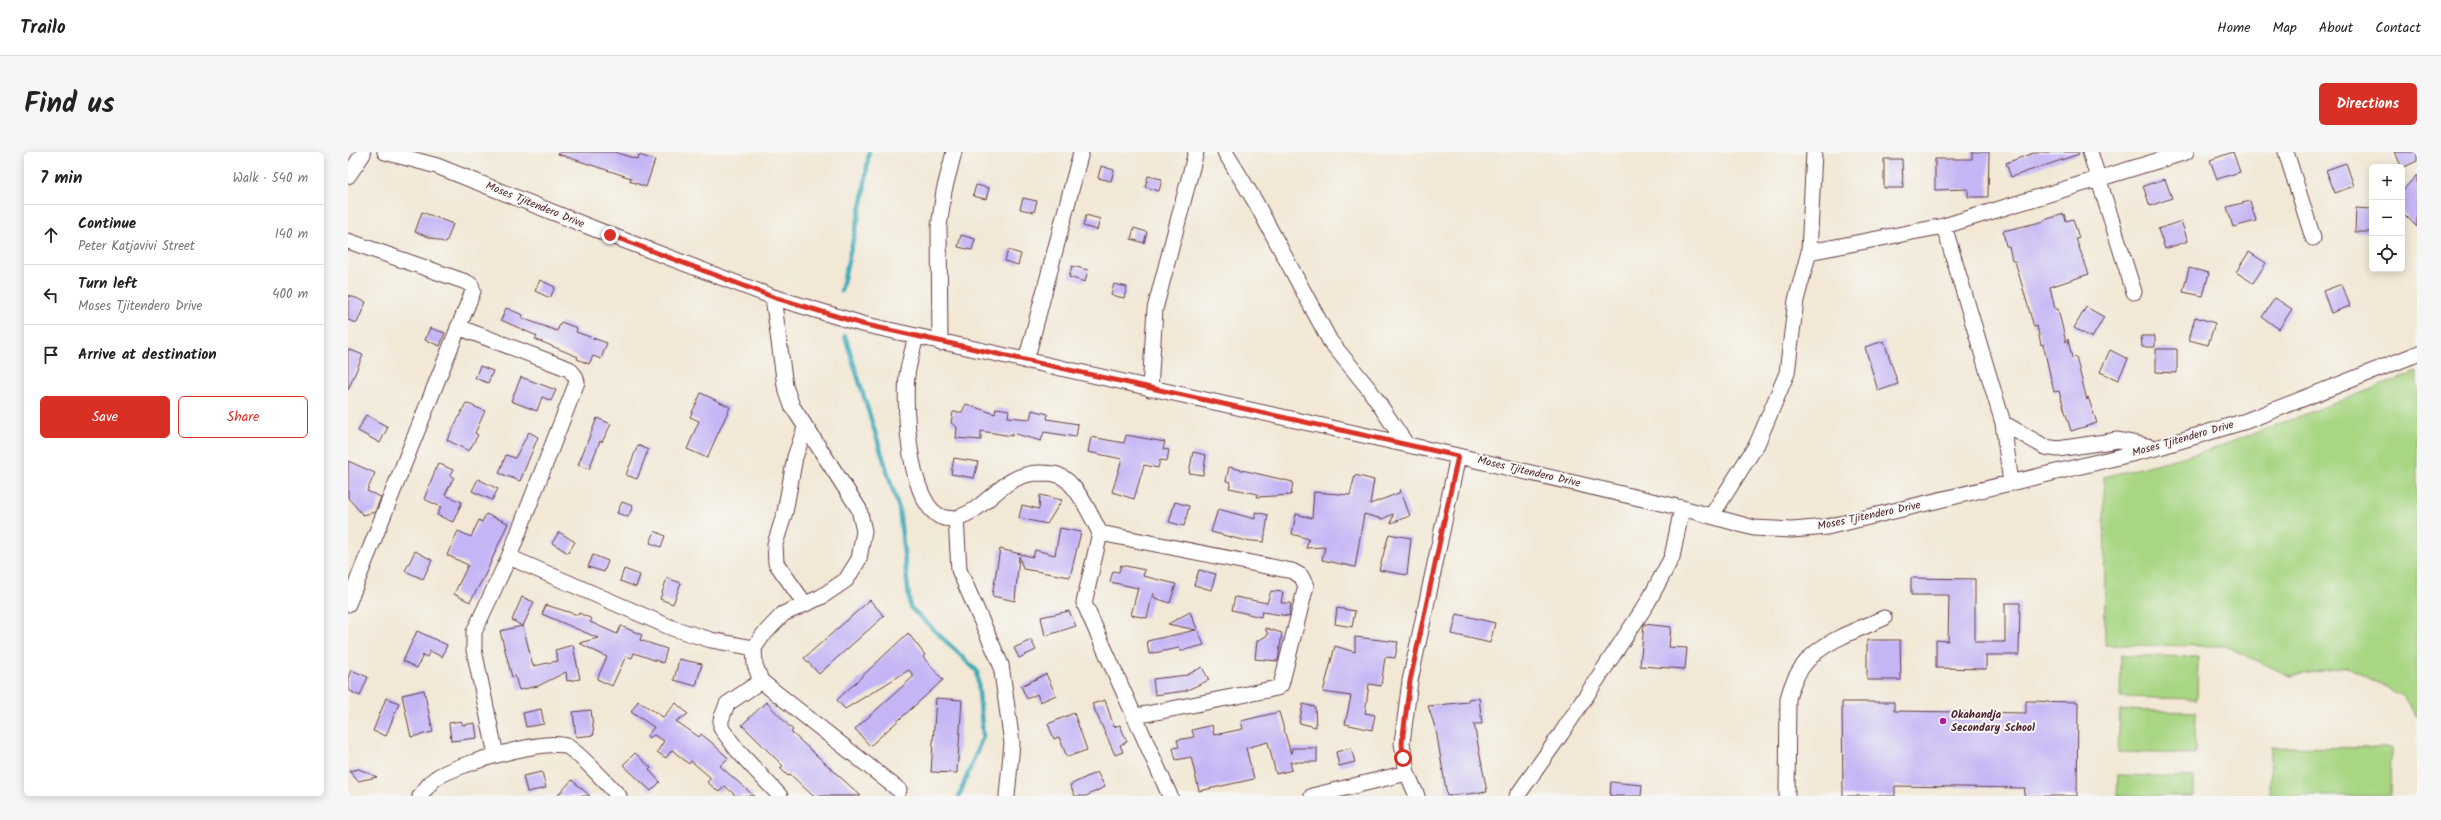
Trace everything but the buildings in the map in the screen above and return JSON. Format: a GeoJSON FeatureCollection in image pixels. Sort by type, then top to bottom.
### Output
{"type":"FeatureCollection","features":[{"type":"Feature","properties":{"kind":"street"},"geometry":{"type":"LineString","coordinates":[[348,176],[363,152]]}},
{"type":"Feature","properties":{"kind":"street","name":"Moses Tjitendero Drive"},"geometry":{"type":"LineString","coordinates":[[385,152],[437,166],[610,235],[773,297],[862,324],[1150,389],[1406,444],[1712,515],[1754,528],[1792,530],[1827,527],[2156,448],[2246,421],[2417,354]]}},
{"type":"Feature","properties":{"kind":"street","name":"Moses Tjitendero Drive"},"geometry":{"type":"LineString","coordinates":[[417,152],[437,166]]}},
{"type":"Feature","properties":{"kind":"street"},"geometry":{"type":"LineString","coordinates":[[940,342],[939,227],[944,192],[954,152]]}},
{"type":"Feature","properties":{"kind":"street"},"geometry":{"type":"LineString","coordinates":[[1026,361],[1081,152]]}},
{"type":"Feature","properties":{"kind":"street"},"geometry":{"type":"LineString","coordinates":[[1150,389],[1155,309],[1196,152]]}},
{"type":"Feature","properties":{"kind":"street"},"geometry":{"type":"LineString","coordinates":[[1226,152],[1256,203],[1330,341],[1369,389],[1406,444]]}},
{"type":"Feature","properties":{"kind":"street"},"geometry":{"type":"LineString","coordinates":[[1712,515],[1757,444],[1787,373],[1796,300],[1809,252],[1814,152]]}},
{"type":"Feature","properties":{"kind":"street"},"geometry":{"type":"LineString","coordinates":[[2090,152],[2134,292]]}},
{"type":"Feature","properties":{"kind":"street"},"geometry":{"type":"LineString","coordinates":[[1809,252],[1944,226],[2100,180],[2186,152]]}},
{"type":"Feature","properties":{"kind":"street"},"geometry":{"type":"LineString","coordinates":[[2286,152],[2313,238]]}},
{"type":"Feature","properties":{"kind":"street"},"geometry":{"type":"LineString","coordinates":[[1944,226],[2003,423],[2011,483]]}},
{"type":"Feature","properties":{"kind":"street"},"geometry":{"type":"LineString","coordinates":[[348,241],[472,285],[473,291],[348,604]]}},
{"type":"Feature","properties":{"kind":"street"},"geometry":{"type":"LineString","coordinates":[[773,297],[785,386],[792,406],[859,509],[864,531],[859,559],[846,580],[821,597],[783,614],[763,635],[754,648],[755,665],[761,681],[899,790]]}},
{"type":"Feature","properties":{"kind":"street"},"geometry":{"type":"LineString","coordinates":[[458,327],[569,369],[575,376],[577,382],[509,556],[474,632],[473,641],[496,755]]}},
{"type":"Feature","properties":{"kind":"street"},"geometry":{"type":"LineString","coordinates":[[916,336],[907,375],[906,428],[921,497],[930,510],[941,518],[956,518],[976,508],[1006,484],[1024,474],[1058,475],[1071,484],[1100,532],[1084,603],[1136,716],[1170,796]]}},
{"type":"Feature","properties":{"kind":"street"},"geometry":{"type":"LineString","coordinates":[[2003,423],[2045,447],[2058,449],[2118,440],[2156,448]]}},
{"type":"Feature","properties":{"kind":"street"},"geometry":{"type":"LineString","coordinates":[[805,428],[795,457],[785,512],[775,544],[776,563],[805,604]]}},
{"type":"Feature","properties":{"kind":"street"},"geometry":{"type":"LineString","coordinates":[[1417,796],[1407,773],[1402,743],[1410,681],[1458,456]]}},
{"type":"Feature","properties":{"kind":"street"},"geometry":{"type":"LineString","coordinates":[[1517,796],[1561,734],[1648,602],[1672,557],[1682,508]]}},
{"type":"Feature","properties":{"kind":"street"},"geometry":{"type":"LineString","coordinates":[[956,518],[960,570],[1001,665],[1012,743],[1007,796]]}},
{"type":"Feature","properties":{"kind":"street"},"geometry":{"type":"LineString","coordinates":[[1100,532],[1292,571],[1301,576],[1306,586],[1282,685],[1277,688],[1136,716]]}},
{"type":"Feature","properties":{"kind":"street"},"geometry":{"type":"LineString","coordinates":[[509,556],[672,628],[712,640],[754,648]]}},
{"type":"Feature","properties":{"kind":"street"},"geometry":{"type":"LineString","coordinates":[[1787,796],[1788,698],[1791,685],[1800,666],[1824,645],[1884,618]]}},
{"type":"Feature","properties":{"kind":"street"},"geometry":{"type":"LineString","coordinates":[[761,681],[727,704],[721,720],[721,728],[738,751],[780,796]]}},
{"type":"Feature","properties":{"kind":"street"},"geometry":{"type":"LineString","coordinates":[[420,796],[436,778],[496,755],[553,744],[568,747],[619,796]]}},
{"type":"Feature","properties":{"kind":"street"},"geometry":{"type":"LineString","coordinates":[[1312,796],[1407,773]]}},
{"type":"Feature","properties":{"kind":"green space"},"geometry":{"type":"Polygon","coordinates":[[[2417,372],[2417,717],[2403,696],[2348,667],[2290,676],[2225,646],[2105,645],[2104,477],[2210,450],[2417,372]]]}},
{"type":"Feature","properties":{"kind":"green space"},"geometry":{"type":"Polygon","coordinates":[[[2121,655],[2198,657],[2197,699],[2120,697],[2121,655]]]}},
{"type":"Feature","properties":{"kind":"green space"},"geometry":{"type":"Polygon","coordinates":[[[2120,710],[2196,712],[2195,754],[2118,752],[2120,710]]]}},
{"type":"Feature","properties":{"kind":"green space"},"geometry":{"type":"Polygon","coordinates":[[[2271,747],[2391,748],[2390,796],[2270,796],[2271,747]]]}},
{"type":"Feature","properties":{"kind":"green space"},"geometry":{"type":"Polygon","coordinates":[[[2118,775],[2194,777],[2194,796],[2117,796],[2118,775]]]}},
{"type":"Feature","properties":{"kind":"waterway"},"geometry":{"type":"LineString","coordinates":[[841,291],[863,198],[869,152]]}},
{"type":"Feature","properties":{"kind":"waterway"},"geometry":{"type":"LineString","coordinates":[[845,336],[899,509],[910,607],[977,671],[983,736],[959,796]]}},
{"type":"Feature","properties":{"kind":"place","name":"Okahandja Secondary School"},"geometry":{"type":"Point","coordinates":[1943,721]}},
{"type":"Feature","properties":{"kind":"route"},"geometry":{"type":"LineString","coordinates":[[610,235],[773,297],[862,324],[1458,456],[1425,604],[1410,681],[1402,743],[1403,758]]}}]}
